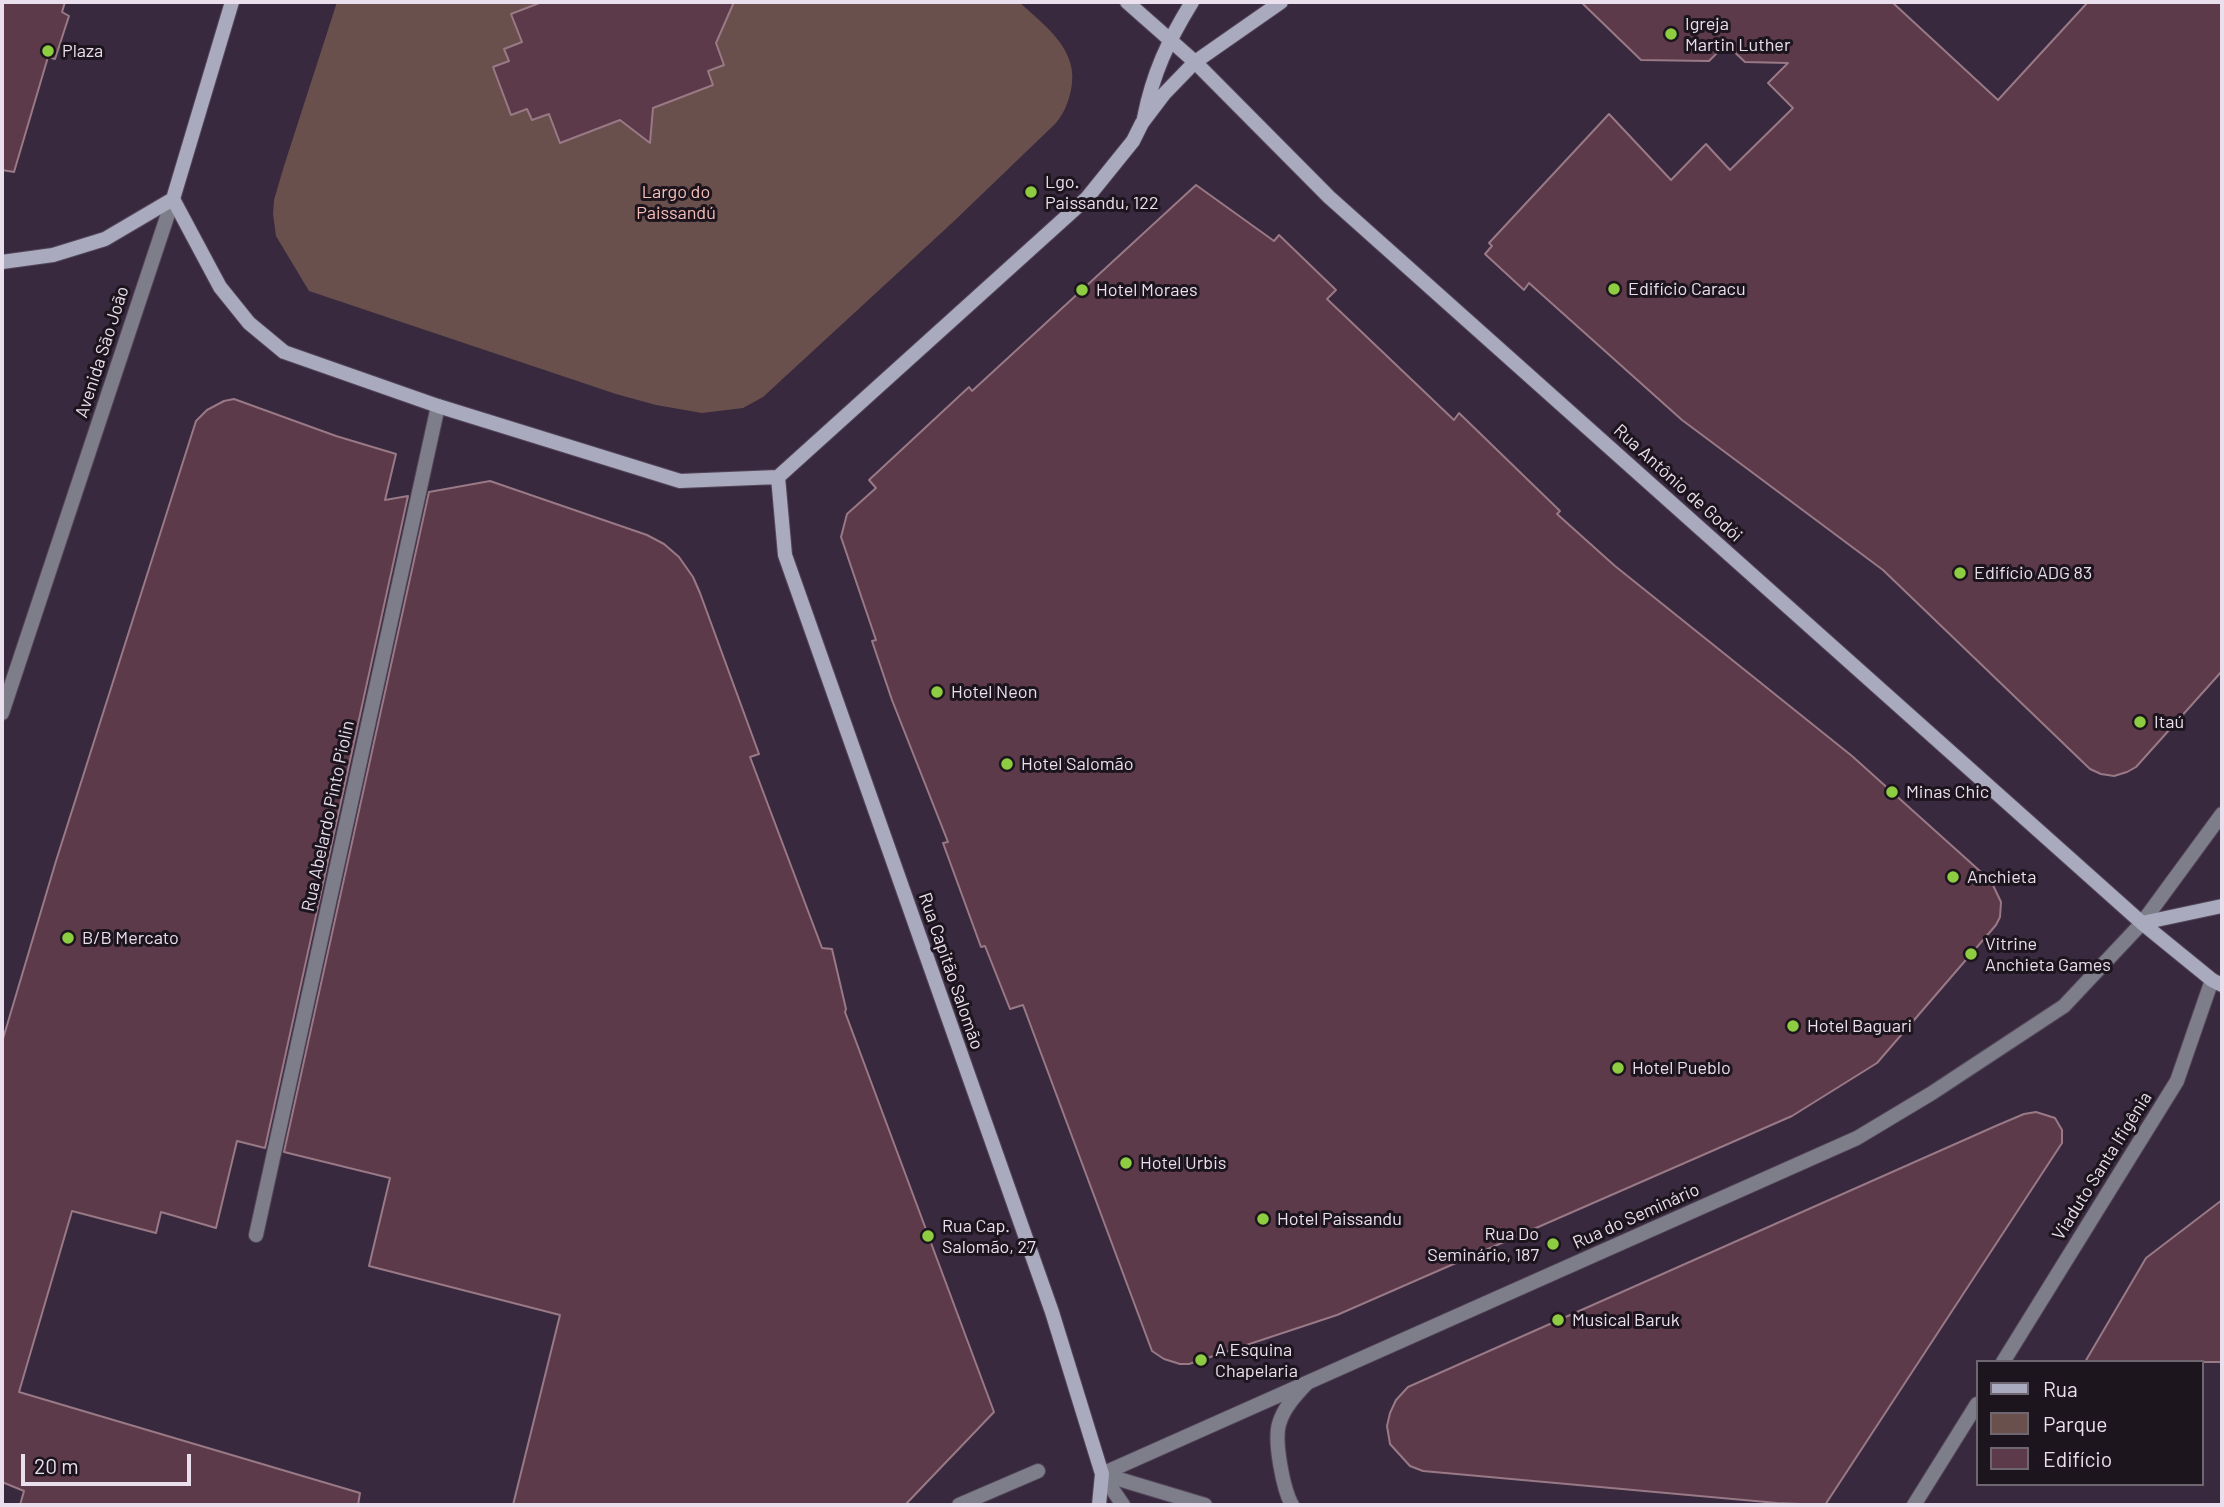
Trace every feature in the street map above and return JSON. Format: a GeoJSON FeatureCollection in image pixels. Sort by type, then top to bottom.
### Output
{"type":"FeatureCollection","features":[{"type":"Feature","properties":{"kind":"main road","name":"Avenida São João"},"geometry":{"type":"LineString","coordinates":[[173,199],[232,2]]}},
{"type":"Feature","properties":{"kind":"main road"},"geometry":{"type":"LineString","coordinates":[[1127,2],[1195,62]]}},
{"type":"Feature","properties":{"kind":"main road"},"geometry":{"type":"LineString","coordinates":[[1143,123],[1150,87],[1169,39],[1192,2]]}},
{"type":"Feature","properties":{"kind":"main road"},"geometry":{"type":"LineString","coordinates":[[2,262],[53,255],[105,239],[173,199],[220,287],[249,323],[284,352],[438,406],[680,481],[778,478],[1087,198],[1133,141],[1164,94],[1195,62],[1281,2]]}},
{"type":"Feature","properties":{"kind":"main road","name":"Rua Antônio de Godói"},"geometry":{"type":"LineString","coordinates":[[1195,62],[1329,197],[2142,923],[2217,983]]}},
{"type":"Feature","properties":{"kind":"main road","name":"Rua Capitão Salomão"},"geometry":{"type":"LineString","coordinates":[[778,478],[785,555],[1052,1312],[1102,1474]]}},
{"type":"Feature","properties":{"kind":"main road"},"geometry":{"type":"LineString","coordinates":[[2142,923],[2222,906]]}},
{"type":"Feature","properties":{"kind":"main road"},"geometry":{"type":"LineString","coordinates":[[1099,1505],[1102,1474]]}},
{"type":"Feature","properties":{"kind":"street","name":"Avenida São João"},"geometry":{"type":"LineString","coordinates":[[2,713],[173,199]]}},
{"type":"Feature","properties":{"kind":"street","name":"Rua Abelardo Pinto Piolin"},"geometry":{"type":"LineString","coordinates":[[256,1235],[438,406]]}},
{"type":"Feature","properties":{"kind":"street","name":"Rua do Seminário"},"geometry":{"type":"LineString","coordinates":[[1102,1474],[1857,1138],[1932,1093],[2064,1006],[2142,923],[2222,814]]}},
{"type":"Feature","properties":{"kind":"street","name":"Viaduto Santa Ifigênia"},"geometry":{"type":"LineString","coordinates":[[2004,1360],[2177,1081],[2217,983]]}},
{"type":"Feature","properties":{"kind":"street"},"geometry":{"type":"LineString","coordinates":[[1292,1505],[1283,1481],[1278,1426],[1288,1404],[1307,1383]]}},
{"type":"Feature","properties":{"kind":"street"},"geometry":{"type":"LineString","coordinates":[[1914,1505],[1976,1406]]}},
{"type":"Feature","properties":{"kind":"street"},"geometry":{"type":"LineString","coordinates":[[959,1505],[1038,1471]]}},
{"type":"Feature","properties":{"kind":"street"},"geometry":{"type":"LineString","coordinates":[[1102,1474],[1123,1505]]}},
{"type":"Feature","properties":{"kind":"street"},"geometry":{"type":"LineString","coordinates":[[1102,1474],[1205,1505]]}},
{"type":"Feature","properties":{"kind":"green space","name":"Largo do Paissandú"},"geometry":{"type":"Polygon","coordinates":[[[337,2],[1019,2],[1049,30],[1065,51],[1072,76],[1071,90],[1065,108],[1055,124],[763,397],[743,408],[702,413],[656,405],[616,394],[309,291],[276,236],[274,200],[337,2]]]}},
{"type":"Feature","properties":{"kind":"building"},"geometry":{"type":"Polygon","coordinates":[[[2,2],[65,2],[62,12],[69,16],[55,59],[48,57],[14,172],[2,170],[2,2]]]}},
{"type":"Feature","properties":{"kind":"building"},"geometry":{"type":"Polygon","coordinates":[[[542,2],[734,2],[716,43],[724,65],[708,71],[713,85],[653,108],[650,143],[620,120],[560,143],[549,114],[532,120],[527,109],[511,115],[493,67],[509,61],[504,49],[522,42],[511,14],[542,2]]]}},
{"type":"Feature","properties":{"kind":"building"},"geometry":{"type":"Polygon","coordinates":[[[1581,2],[1892,2],[1998,100],[2088,2],[2222,2],[2222,671],[2136,767],[2114,776],[2090,769],[1883,570],[1682,420],[1529,283],[1524,290],[1485,254],[1492,246],[1489,243],[1609,114],[1671,180],[1706,144],[1730,170],[1793,108],[1768,83],[1788,63],[1745,62],[1726,44],[1709,61],[1641,60],[1581,2]]]}},
{"type":"Feature","properties":{"kind":"building"},"geometry":{"type":"Polygon","coordinates":[[[1196,185],[1274,241],[1279,235],[1336,290],[1327,299],[1454,420],[1459,413],[1560,511],[1557,514],[1615,566],[1852,756],[1991,881],[2001,902],[2000,917],[1996,925],[1877,1063],[1792,1116],[1337,1315],[1189,1364],[1180,1364],[1164,1359],[1152,1351],[1023,1005],[1010,1009],[985,946],[981,947],[943,843],[948,842],[892,700],[872,641],[876,640],[841,537],[847,514],[876,488],[869,480],[969,387],[972,391],[1196,185]]]}},
{"type":"Feature","properties":{"kind":"building"},"geometry":{"type":"Polygon","coordinates":[[[234,399],[336,436],[396,454],[385,500],[408,496],[265,1148],[237,1141],[216,1228],[161,1212],[156,1233],[72,1211],[19,1392],[360,1493],[358,1505],[20,1505],[24,1491],[2,1482],[2,1042],[56,861],[196,421],[207,410],[234,399]]]}},
{"type":"Feature","properties":{"kind":"building"},"geometry":{"type":"Polygon","coordinates":[[[490,481],[647,535],[664,544],[679,557],[700,593],[759,754],[750,757],[822,948],[832,949],[845,1012],[994,1412],[905,1505],[513,1505],[560,1315],[369,1266],[390,1178],[284,1152],[429,492],[490,481]]]}},
{"type":"Feature","properties":{"kind":"building"},"geometry":{"type":"Polygon","coordinates":[[[2036,1112],[2055,1118],[2062,1130],[2062,1143],[1825,1505],[1423,1471],[1410,1466],[1390,1444],[1387,1426],[1390,1413],[1396,1400],[1408,1387],[1998,1125],[2036,1112]]]}},
{"type":"Feature","properties":{"kind":"building"},"geometry":{"type":"Polygon","coordinates":[[[2222,1200],[2222,1362],[2086,1360],[2146,1258],[2222,1200]]]}},
{"type":"Feature","properties":{"kind":"place","name":"Igreja Martin Luther"},"geometry":{"type":"Point","coordinates":[1671,34]}},
{"type":"Feature","properties":{"kind":"place","name":"Plaza"},"geometry":{"type":"Point","coordinates":[48,51]}},
{"type":"Feature","properties":{"kind":"place","name":"Lgo. Paissandu, 122"},"geometry":{"type":"Point","coordinates":[1031,192]}},
{"type":"Feature","properties":{"kind":"place","name":"Edifício Caracu"},"geometry":{"type":"Point","coordinates":[1614,289]}},
{"type":"Feature","properties":{"kind":"place","name":"Hotel Moraes"},"geometry":{"type":"Point","coordinates":[1082,290]}},
{"type":"Feature","properties":{"kind":"place","name":"Edifício ADG 83"},"geometry":{"type":"Point","coordinates":[1960,573]}},
{"type":"Feature","properties":{"kind":"place","name":"Hotel Neon"},"geometry":{"type":"Point","coordinates":[937,692]}},
{"type":"Feature","properties":{"kind":"place","name":"Itaú"},"geometry":{"type":"Point","coordinates":[2140,722]}},
{"type":"Feature","properties":{"kind":"place","name":"Hotel Salomão"},"geometry":{"type":"Point","coordinates":[1007,764]}},
{"type":"Feature","properties":{"kind":"place","name":"Minas Chic"},"geometry":{"type":"Point","coordinates":[1892,792]}},
{"type":"Feature","properties":{"kind":"place","name":"Anchieta"},"geometry":{"type":"Point","coordinates":[1953,877]}},
{"type":"Feature","properties":{"kind":"place","name":"B/B Mercato"},"geometry":{"type":"Point","coordinates":[68,938]}},
{"type":"Feature","properties":{"kind":"place","name":"Vitrine Anchieta Games"},"geometry":{"type":"Point","coordinates":[1971,954]}},
{"type":"Feature","properties":{"kind":"place","name":"Hotel Baguari"},"geometry":{"type":"Point","coordinates":[1793,1026]}},
{"type":"Feature","properties":{"kind":"place","name":"Hotel Pueblo"},"geometry":{"type":"Point","coordinates":[1618,1068]}},
{"type":"Feature","properties":{"kind":"place","name":"Hotel Urbis"},"geometry":{"type":"Point","coordinates":[1126,1163]}},
{"type":"Feature","properties":{"kind":"place","name":"Hotel Paissandu"},"geometry":{"type":"Point","coordinates":[1263,1219]}},
{"type":"Feature","properties":{"kind":"place","name":"Rua Cap. Salomão, 27"},"geometry":{"type":"Point","coordinates":[928,1236]}},
{"type":"Feature","properties":{"kind":"place","name":"Rua Do Seminário, 187"},"geometry":{"type":"Point","coordinates":[1553,1244]}},
{"type":"Feature","properties":{"kind":"place","name":"Musical Baruk"},"geometry":{"type":"Point","coordinates":[1558,1320]}},
{"type":"Feature","properties":{"kind":"place","name":"A Esquina Chapelaria"},"geometry":{"type":"Point","coordinates":[1201,1360]}}]}
